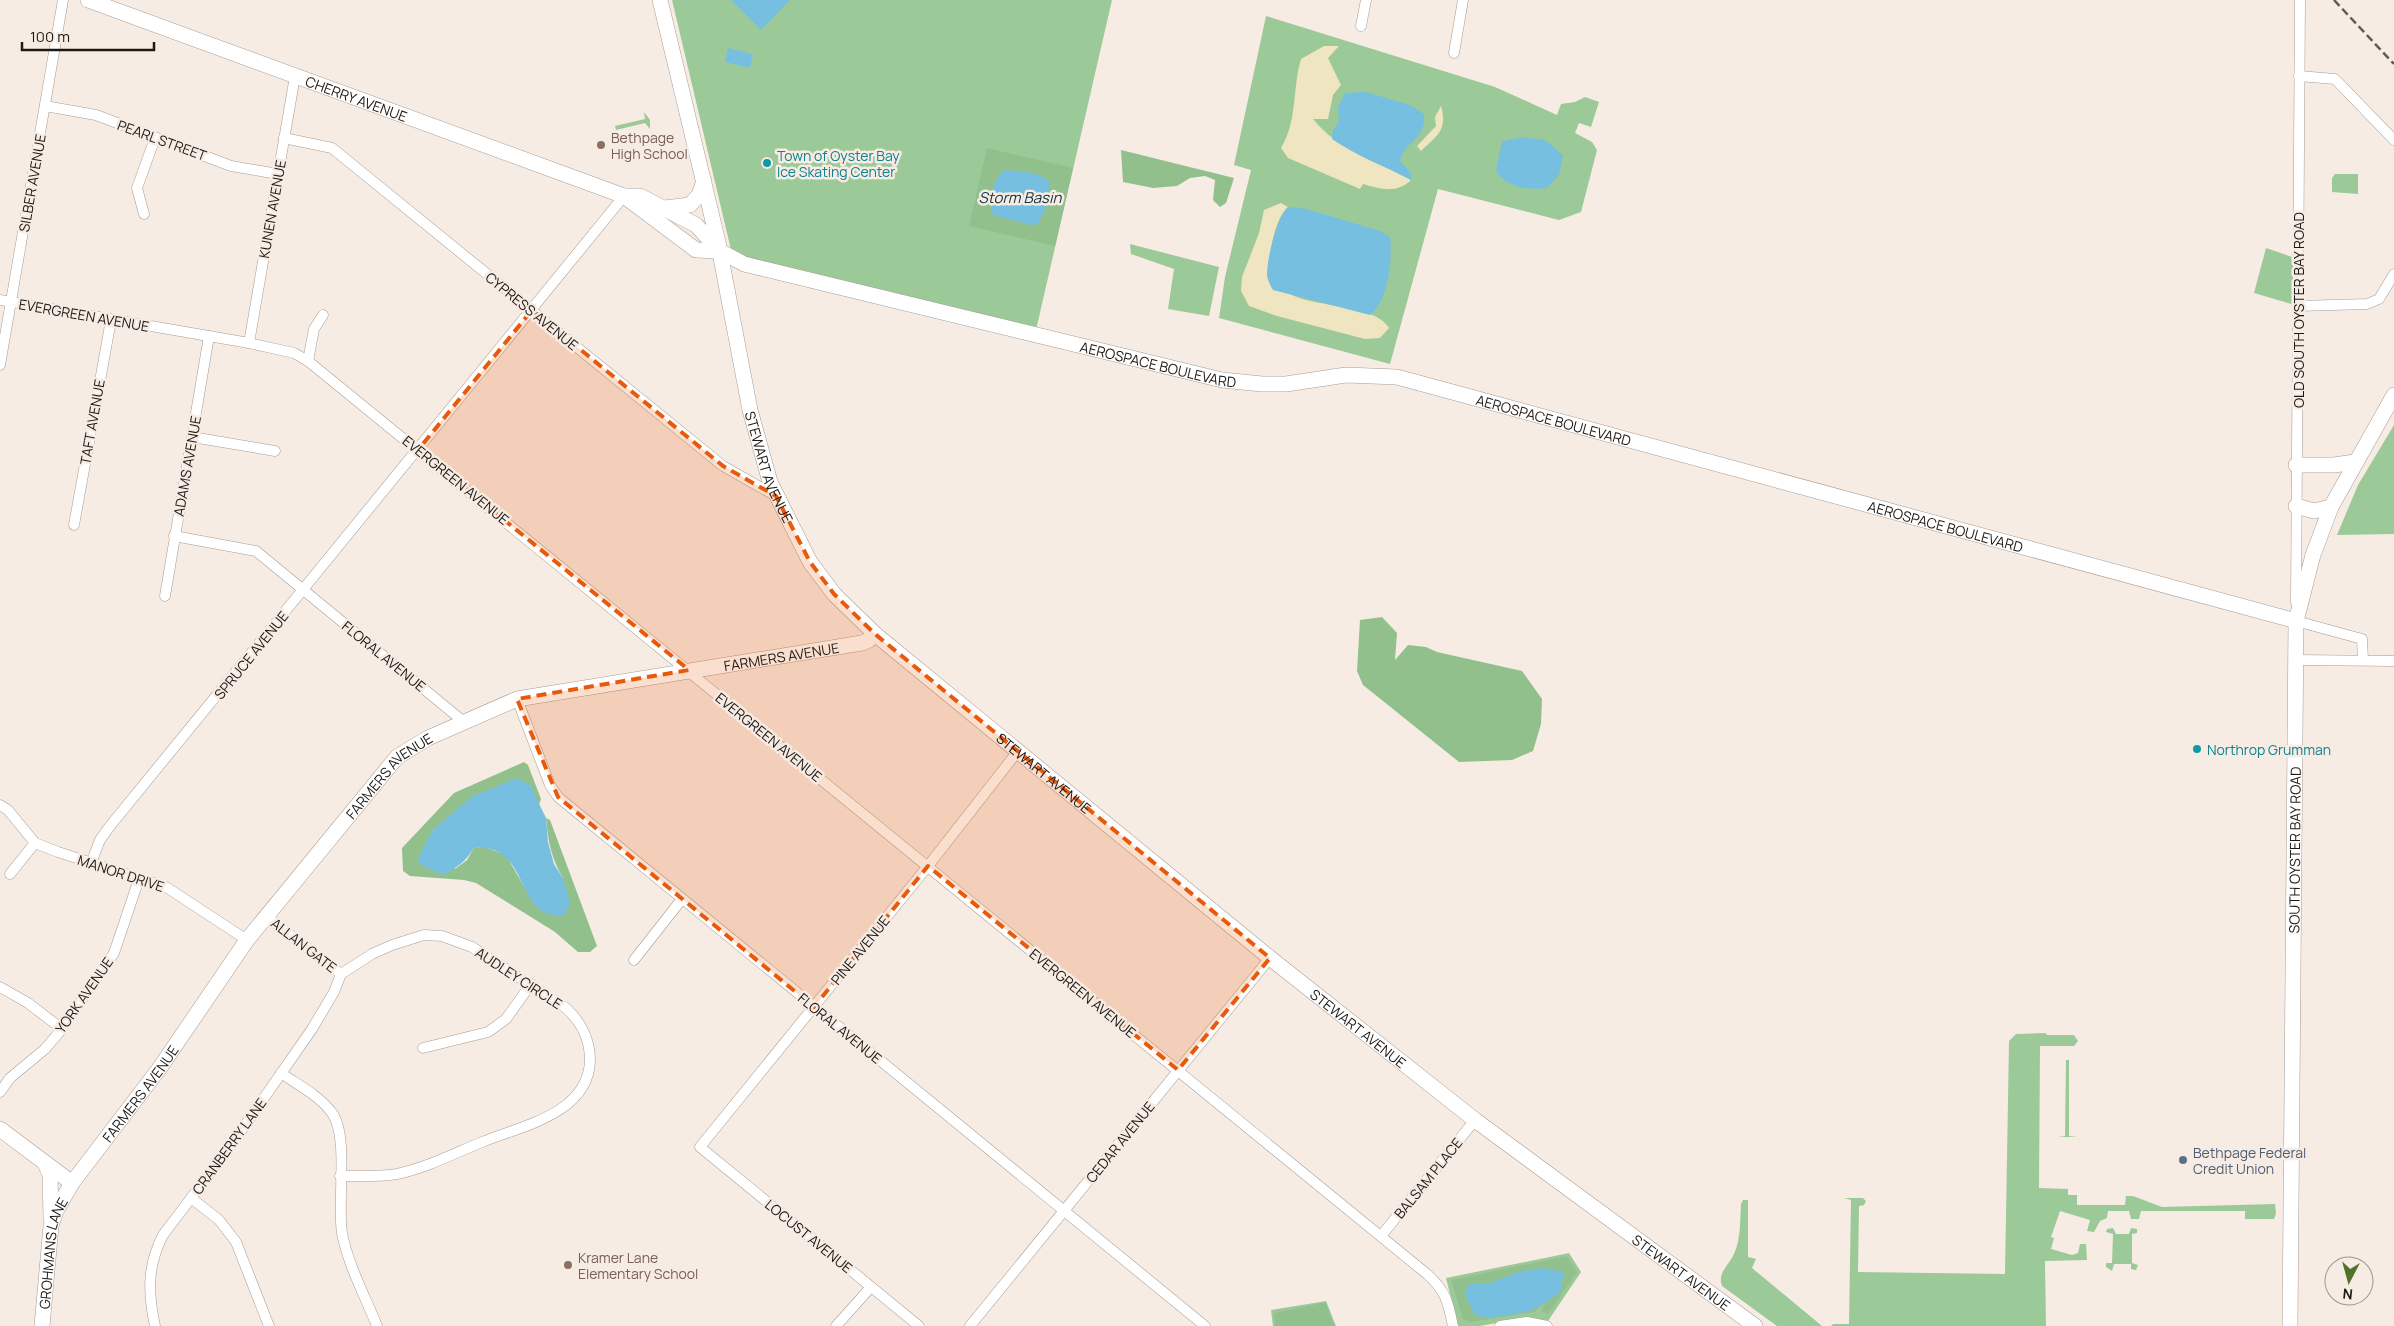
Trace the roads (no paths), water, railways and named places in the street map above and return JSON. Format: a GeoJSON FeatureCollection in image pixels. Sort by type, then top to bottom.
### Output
{"type":"FeatureCollection","features":[{"type":"Feature","properties":{"kind":"main road","name":"CHERRY AVENUE"},"geometry":{"type":"LineString","coordinates":[[88,0],[624,196],[696,250],[720,251]]}},
{"type":"Feature","properties":{"kind":"main road","name":"STEWART AVENUE"},"geometry":{"type":"LineString","coordinates":[[660,0],[720,251],[755,432],[776,496],[810,562],[834,594],[875,634],[1270,958],[1475,1120],[1755,1326]]}},
{"type":"Feature","properties":{"kind":"main road"},"geometry":{"type":"LineString","coordinates":[[663,208],[678,208],[690,205],[699,195],[704,181]]}},
{"type":"Feature","properties":{"kind":"main road","name":"CHERRY AVENUE"},"geometry":{"type":"LineString","coordinates":[[624,196],[640,196],[696,225],[720,251]]}},
{"type":"Feature","properties":{"kind":"main road","name":"AEROSPACE BOULEVARD"},"geometry":{"type":"LineString","coordinates":[[720,251],[744,264],[1222,380],[1286,384],[1346,375],[1398,377],[2296,621]]}},
{"type":"Feature","properties":{"kind":"main road","name":"SOUTH OYSTER BAY ROAD"},"geometry":{"type":"LineString","coordinates":[[2290,1326],[2296,621],[2313,555],[2331,507],[2394,395]]}},
{"type":"Feature","properties":{"kind":"main road"},"geometry":{"type":"LineString","coordinates":[[2296,465],[2334,465],[2355,462]]}},
{"type":"Feature","properties":{"kind":"main road"},"geometry":{"type":"LineString","coordinates":[[2296,506],[2314,511],[2331,507]]}},
{"type":"Feature","properties":{"kind":"main road","name":"FARMERS AVENUE"},"geometry":{"type":"LineString","coordinates":[[72,1183],[159,1069],[247,940],[397,757],[428,738],[517,699],[862,643],[869,640],[875,634]]}},
{"type":"Feature","properties":{"kind":"main road"},"geometry":{"type":"LineString","coordinates":[[0,1129],[72,1183]]}},
{"type":"Feature","properties":{"kind":"main road"},"geometry":{"type":"LineString","coordinates":[[46,1163],[50,1175],[51,1226]]}},
{"type":"Feature","properties":{"kind":"main road","name":"GROHMANS LANE"},"geometry":{"type":"LineString","coordinates":[[42,1326],[51,1226],[56,1211],[72,1183]]}},
{"type":"Feature","properties":{"kind":"street","name":"SILBER AVENUE"},"geometry":{"type":"LineString","coordinates":[[0,365],[63,0]]}},
{"type":"Feature","properties":{"kind":"street"},"geometry":{"type":"LineString","coordinates":[[1361,26],[1366,0]]}},
{"type":"Feature","properties":{"kind":"street"},"geometry":{"type":"LineString","coordinates":[[1454,53],[1463,0]]}},
{"type":"Feature","properties":{"kind":"street","name":"OLD SOUTH OYSTER BAY ROAD"},"geometry":{"type":"LineString","coordinates":[[2296,621],[2300,0]]}},
{"type":"Feature","properties":{"kind":"street","name":"KUNEN AVENUE"},"geometry":{"type":"LineString","coordinates":[[249,343],[295,76]]}},
{"type":"Feature","properties":{"kind":"street"},"geometry":{"type":"LineString","coordinates":[[2299,76],[2335,79],[2394,140]]}},
{"type":"Feature","properties":{"kind":"street","name":"PEARL STREET"},"geometry":{"type":"LineString","coordinates":[[45,106],[96,116],[231,166],[278,174]]}},
{"type":"Feature","properties":{"kind":"street"},"geometry":{"type":"LineString","coordinates":[[144,214],[137,188],[155,138]]}},
{"type":"Feature","properties":{"kind":"street","name":"CYPRESS AVENUE"},"geometry":{"type":"LineString","coordinates":[[284,138],[332,148],[723,466],[776,496]]}},
{"type":"Feature","properties":{"kind":"street","name":"SPRUCE AVENUE"},"geometry":{"type":"LineString","coordinates":[[91,863],[100,840],[110,826],[624,196]]}},
{"type":"Feature","properties":{"kind":"street"},"geometry":{"type":"LineString","coordinates":[[2298,306],[2368,304],[2379,299],[2394,274]]}},
{"type":"Feature","properties":{"kind":"street","name":"EVERGREEN AVENUE"},"geometry":{"type":"LineString","coordinates":[[0,300],[249,343],[294,353],[308,361],[689,670],[1440,1285],[1447,1298],[1453,1326]]}},
{"type":"Feature","properties":{"kind":"street"},"geometry":{"type":"LineString","coordinates":[[308,361],[314,329],[323,315]]}},
{"type":"Feature","properties":{"kind":"street","name":"TAFT AVENUE"},"geometry":{"type":"LineString","coordinates":[[74,525],[111,320]]}},
{"type":"Feature","properties":{"kind":"street","name":"ADAMS AVENUE"},"geometry":{"type":"LineString","coordinates":[[165,596],[210,336]]}},
{"type":"Feature","properties":{"kind":"street"},"geometry":{"type":"LineString","coordinates":[[192,437],[275,451]]}},
{"type":"Feature","properties":{"kind":"street","name":"FLORAL AVENUE"},"geometry":{"type":"LineString","coordinates":[[174,536],[252,549],[464,722]]}},
{"type":"Feature","properties":{"kind":"street","name":"AEROSPACE BOULEVARD"},"geometry":{"type":"LineString","coordinates":[[2296,621],[2362,640],[2363,660]]}},
{"type":"Feature","properties":{"kind":"street"},"geometry":{"type":"LineString","coordinates":[[2296,660],[2394,661]]}},
{"type":"Feature","properties":{"kind":"street","name":"FLORAL AVENUE"},"geometry":{"type":"LineString","coordinates":[[517,699],[550,785],[558,797],[1205,1326]]}},
{"type":"Feature","properties":{"kind":"street","name":"PINE AVENUE"},"geometry":{"type":"LineString","coordinates":[[700,1147],[928,866],[1018,751]]}},
{"type":"Feature","properties":{"kind":"street"},"geometry":{"type":"LineString","coordinates":[[0,805],[8,810],[35,843],[10,874]]}},
{"type":"Feature","properties":{"kind":"street","name":"MANOR DRIVE"},"geometry":{"type":"LineString","coordinates":[[35,843],[175,892],[247,940]]}},
{"type":"Feature","properties":{"kind":"street","name":"YORK AVENUE"},"geometry":{"type":"LineString","coordinates":[[0,1092],[10,1078],[45,1049],[62,1029],[114,953],[139,879]]}},
{"type":"Feature","properties":{"kind":"street"},"geometry":{"type":"LineString","coordinates":[[634,960],[682,899]]}},
{"type":"Feature","properties":{"kind":"street","name":"ALLAN GATE"},"geometry":{"type":"LineString","coordinates":[[267,917],[342,974]]}},
{"type":"Feature","properties":{"kind":"street","name":"AUDLEY CIRCLE"},"geometry":{"type":"LineString","coordinates":[[340,1176],[378,1176],[407,1172],[551,1114],[574,1100],[584,1086],[590,1069],[590,1051],[586,1033],[577,1018],[566,1008],[531,984],[472,947],[442,936],[424,935],[392,944],[372,954],[342,974]]}},
{"type":"Feature","properties":{"kind":"street","name":"CEDAR AVENUE"},"geometry":{"type":"LineString","coordinates":[[970,1326],[1270,958]]}},
{"type":"Feature","properties":{"kind":"street","name":"CRANBERRY LANE"},"geometry":{"type":"LineString","coordinates":[[155,1326],[150,1300],[151,1264],[163,1235],[232,1144],[312,1028],[334,992],[342,974]]}},
{"type":"Feature","properties":{"kind":"street"},"geometry":{"type":"LineString","coordinates":[[423,1048],[488,1032],[506,1019],[531,984]]}},
{"type":"Feature","properties":{"kind":"street"},"geometry":{"type":"LineString","coordinates":[[0,987],[28,1003],[62,1029]]}},
{"type":"Feature","properties":{"kind":"street"},"geometry":{"type":"LineString","coordinates":[[281,1073],[322,1102],[336,1120],[340,1135],[340,1212],[343,1235],[377,1326]]}},
{"type":"Feature","properties":{"kind":"street","name":"BALSAM PLACE"},"geometry":{"type":"LineString","coordinates":[[1381,1236],[1475,1120]]}},
{"type":"Feature","properties":{"kind":"street","name":"LOCUST AVENUE"},"geometry":{"type":"LineString","coordinates":[[700,1147],[919,1326]]}},
{"type":"Feature","properties":{"kind":"street"},"geometry":{"type":"LineString","coordinates":[[191,1198],[219,1220],[236,1242],[269,1326]]}},
{"type":"Feature","properties":{"kind":"street"},"geometry":{"type":"LineString","coordinates":[[836,1326],[871,1287]]}},
{"type":"Feature","properties":{"kind":"street"},"geometry":{"type":"LineString","coordinates":[[1500,1326],[1527,1322],[1547,1326]]}},
{"type":"Feature","properties":{"kind":"water"},"geometry":{"type":"Polygon","coordinates":[[[731,0],[790,0],[761,30],[731,0]]]}},
{"type":"Feature","properties":{"kind":"water"},"geometry":{"type":"Polygon","coordinates":[[[728,48],[753,54],[750,68],[725,62],[728,48]]]}},
{"type":"Feature","properties":{"kind":"water"},"geometry":{"type":"Polygon","coordinates":[[[1366,92],[1410,105],[1424,114],[1422,130],[1406,149],[1400,161],[1411,173],[1411,180],[1361,156],[1332,139],[1333,130],[1339,121],[1338,107],[1345,93],[1366,92]]]}},
{"type":"Feature","properties":{"kind":"water"},"geometry":{"type":"Polygon","coordinates":[[[1523,137],[1545,140],[1563,155],[1559,175],[1547,188],[1518,187],[1500,177],[1496,171],[1502,141],[1523,137]]]}},
{"type":"Feature","properties":{"kind":"water","name":"Storm Basin"},"geometry":{"type":"Polygon","coordinates":[[[1006,170],[1035,174],[1050,182],[1046,207],[1038,224],[1031,225],[993,215],[991,197],[995,183],[1006,170]]]}},
{"type":"Feature","properties":{"kind":"water"},"geometry":{"type":"Polygon","coordinates":[[[1288,207],[1307,209],[1380,231],[1390,237],[1391,256],[1388,279],[1381,300],[1370,315],[1273,290],[1267,275],[1269,259],[1276,229],[1288,207]]]}},
{"type":"Feature","properties":{"kind":"water"},"geometry":{"type":"Polygon","coordinates":[[[517,778],[530,785],[546,818],[548,842],[554,864],[563,878],[570,903],[564,915],[548,914],[538,908],[530,898],[511,864],[503,855],[491,849],[474,848],[461,864],[443,875],[421,865],[418,859],[432,831],[471,797],[517,778]]]}},
{"type":"Feature","properties":{"kind":"water"},"geometry":{"type":"Polygon","coordinates":[[[1542,1268],[1564,1272],[1560,1292],[1534,1309],[1521,1313],[1496,1317],[1475,1315],[1465,1295],[1467,1287],[1472,1283],[1490,1283],[1521,1271],[1542,1268]]]}},
{"type":"Feature","properties":{"kind":"railway"},"geometry":{"type":"LineString","coordinates":[[2334,0],[2394,64]]}},
{"type":"Feature","properties":{"kind":"place","name":"Bethpage High School"},"geometry":{"type":"Point","coordinates":[601,145]}},
{"type":"Feature","properties":{"kind":"place","name":"Town of Oyster Bay Ice Skating Center"},"geometry":{"type":"Point","coordinates":[767,163]}},
{"type":"Feature","properties":{"kind":"place","name":"Northrop Grumman"},"geometry":{"type":"Point","coordinates":[2197,749]}},
{"type":"Feature","properties":{"kind":"place","name":"Bethpage Federal Credit Union"},"geometry":{"type":"Point","coordinates":[2183,1160]}},
{"type":"Feature","properties":{"kind":"place","name":"Kramer Lane Elementary School"},"geometry":{"type":"Point","coordinates":[568,1265]}}]}
